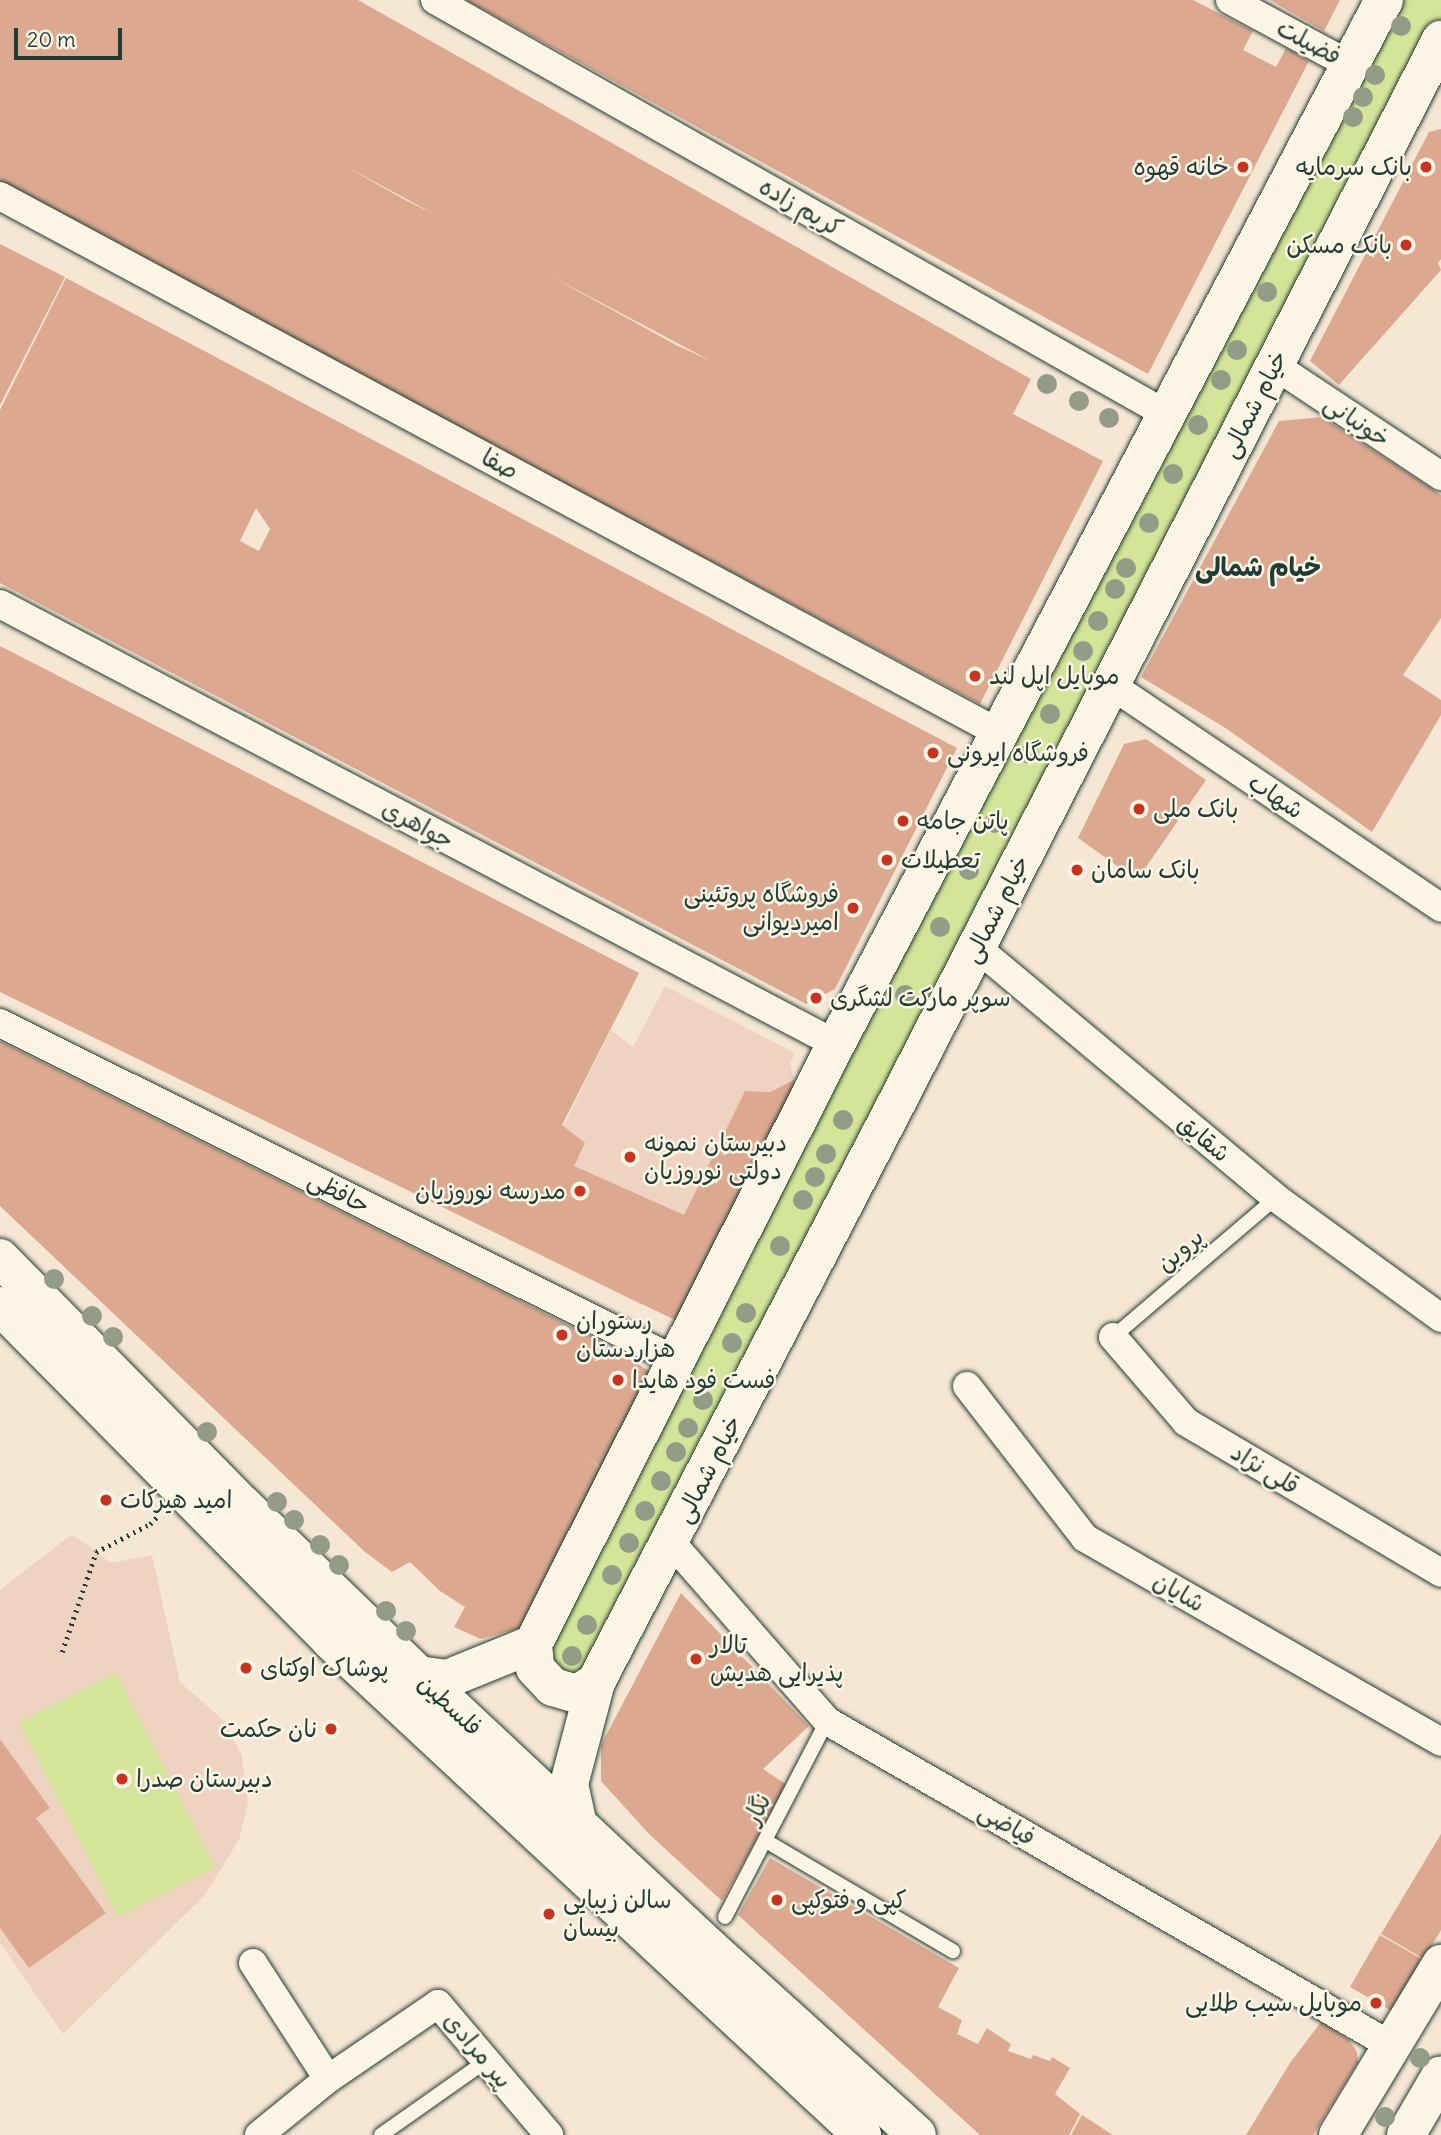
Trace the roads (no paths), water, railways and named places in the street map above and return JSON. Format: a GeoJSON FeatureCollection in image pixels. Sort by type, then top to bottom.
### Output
{"type":"FeatureCollection","features":[{"type":"Feature","properties":{"kind":"main road"},"geometry":{"type":"LineString","coordinates":[[596,1682],[577,1695],[553,1687],[536,1668],[533,1644],[836,1044],[1384,0]]}},
{"type":"Feature","properties":{"kind":"main road","name":"خیام شمالی"},"geometry":{"type":"LineString","coordinates":[[578,1825],[569,1784],[596,1682],[671,1542],[1273,365],[1432,80],[1441,40]]}},
{"type":"Feature","properties":{"kind":"main road","name":"فلسطین"},"geometry":{"type":"LineString","coordinates":[[0,1258],[242,1504],[418,1675],[917,2135]]}},
{"type":"Feature","properties":{"kind":"main road","name":"فلسطین"},"geometry":{"type":"LineString","coordinates":[[0,1307],[330,1640],[862,2135]]}},
{"type":"Feature","properties":{"kind":"main road"},"geometry":{"type":"LineString","coordinates":[[418,1675],[447,1679],[533,1644]]}},
{"type":"Feature","properties":{"kind":"main road"},"geometry":{"type":"LineString","coordinates":[[1338,2135],[1441,1964]]}},
{"type":"Feature","properties":{"kind":"main road"},"geometry":{"type":"LineString","coordinates":[[1406,2135],[1441,2076]]}},
{"type":"Feature","properties":{"kind":"street","name":"کریم زاده"},"geometry":{"type":"LineString","coordinates":[[435,0],[1166,415]]}},
{"type":"Feature","properties":{"kind":"street","name":"فضیلت"},"geometry":{"type":"LineString","coordinates":[[1230,0],[1350,65]]}},
{"type":"Feature","properties":{"kind":"street","name":"صفا"},"geometry":{"type":"LineString","coordinates":[[0,196],[999,733]]}},
{"type":"Feature","properties":{"kind":"street","name":"خونبانی"},"geometry":{"type":"LineString","coordinates":[[1273,365],[1441,476]]}},
{"type":"Feature","properties":{"kind":"street","name":"جواهری"},"geometry":{"type":"LineString","coordinates":[[0,604],[836,1044]]}},
{"type":"Feature","properties":{"kind":"street","name":"شهاب"},"geometry":{"type":"LineString","coordinates":[[1111,685],[1441,908]]}},
{"type":"Feature","properties":{"kind":"street","name":"شقایق"},"geometry":{"type":"LineString","coordinates":[[976,947],[1276,1199],[1441,1318]]}},
{"type":"Feature","properties":{"kind":"street","name":"حافظی"},"geometry":{"type":"LineString","coordinates":[[0,1023],[677,1361]]}},
{"type":"Feature","properties":{"kind":"street","name":"قلی نژاد"},"geometry":{"type":"LineString","coordinates":[[1113,1337],[1186,1422],[1441,1573]]}},
{"type":"Feature","properties":{"kind":"street","name":"شایان"},"geometry":{"type":"LineString","coordinates":[[967,1385],[1085,1538],[1441,1742]]}},
{"type":"Feature","properties":{"kind":"street","name":"فیاضی"},"geometry":{"type":"LineString","coordinates":[[671,1542],[827,1721],[1392,2046]]}},
{"type":"Feature","properties":{"kind":"street"},"geometry":{"type":"LineString","coordinates":[[253,1963],[328,2079],[259,2135]]}},
{"type":"Feature","properties":{"kind":"street","name":"پیر مرادی"},"geometry":{"type":"LineString","coordinates":[[328,2079],[438,2004],[549,2135]]}},
{"type":"Feature","properties":{"kind":"lane","name":"پروین"},"geometry":{"type":"LineString","coordinates":[[1113,1337],[1276,1199]]}},
{"type":"Feature","properties":{"kind":"lane","name":"نگار"},"geometry":{"type":"LineString","coordinates":[[725,1917],[827,1721]]}},
{"type":"Feature","properties":{"kind":"lane"},"geometry":{"type":"LineString","coordinates":[[766,1841],[953,1951]]}},
{"type":"Feature","properties":{"kind":"lane"},"geometry":{"type":"LineString","coordinates":[[382,2135],[486,2061]]}},
{"type":"Feature","properties":{"kind":"place","name":"خانه قهوه"},"geometry":{"type":"Point","coordinates":[1243,167]}},
{"type":"Feature","properties":{"kind":"place","name":"بانک سرمایه"},"geometry":{"type":"Point","coordinates":[1426,167]}},
{"type":"Feature","properties":{"kind":"place","name":"بانک مسکن"},"geometry":{"type":"Point","coordinates":[1406,245]}},
{"type":"Feature","properties":{"kind":"place","name":"موبایل اپل لند"},"geometry":{"type":"Point","coordinates":[975,676]}},
{"type":"Feature","properties":{"kind":"place","name":"فروشگاه ایرونی"},"geometry":{"type":"Point","coordinates":[933,753]}},
{"type":"Feature","properties":{"kind":"place","name":"بانک ملی"},"geometry":{"type":"Point","coordinates":[1139,809]}},
{"type":"Feature","properties":{"kind":"place","name":"پاتن جامه"},"geometry":{"type":"Point","coordinates":[903,821]}},
{"type":"Feature","properties":{"kind":"place","name":"تعطیلات"},"geometry":{"type":"Point","coordinates":[887,860]}},
{"type":"Feature","properties":{"kind":"place","name":"بانک سامان"},"geometry":{"type":"Point","coordinates":[1077,870]}},
{"type":"Feature","properties":{"kind":"place","name":"فروشگاه پروتئینی امیردیوانی"},"geometry":{"type":"Point","coordinates":[853,908]}},
{"type":"Feature","properties":{"kind":"place","name":"سوپر مارکت لشگری"},"geometry":{"type":"Point","coordinates":[816,998]}},
{"type":"Feature","properties":{"kind":"place","name":"دبیرستان نمونه دولتی نوروزیان"},"geometry":{"type":"Point","coordinates":[630,1157]}},
{"type":"Feature","properties":{"kind":"place","name":"مدرسه نوروزیان"},"geometry":{"type":"Point","coordinates":[580,1191]}},
{"type":"Feature","properties":{"kind":"place","name":"رستوران هزاردستان"},"geometry":{"type":"Point","coordinates":[562,1335]}},
{"type":"Feature","properties":{"kind":"place","name":"فست فود هایدا"},"geometry":{"type":"Point","coordinates":[618,1380]}},
{"type":"Feature","properties":{"kind":"place","name":"امید هیرکات"},"geometry":{"type":"Point","coordinates":[106,1500]}},
{"type":"Feature","properties":{"kind":"place","name":"تالار پذیرایی هدیش"},"geometry":{"type":"Point","coordinates":[696,1659]}},
{"type":"Feature","properties":{"kind":"place","name":"پوشاک اوکتای"},"geometry":{"type":"Point","coordinates":[246,1668]}},
{"type":"Feature","properties":{"kind":"place","name":"نان حکمت"},"geometry":{"type":"Point","coordinates":[331,1729]}},
{"type":"Feature","properties":{"kind":"place","name":"دبیرستان صدرا"},"geometry":{"type":"Point","coordinates":[122,1779]}},
{"type":"Feature","properties":{"kind":"place","name":"کپی و فتوکپی"},"geometry":{"type":"Point","coordinates":[777,1900]}},
{"type":"Feature","properties":{"kind":"place","name":"سالن زیبایی بیسان"},"geometry":{"type":"Point","coordinates":[549,1914]}},
{"type":"Feature","properties":{"kind":"place","name":"موبایل سیب طلایی"},"geometry":{"type":"Point","coordinates":[1376,2003]}},
{"type":"Feature","properties":{"kind":"district","name":"خیام شمالی"},"geometry":{"type":"Point","coordinates":[1258,567]}}]}
